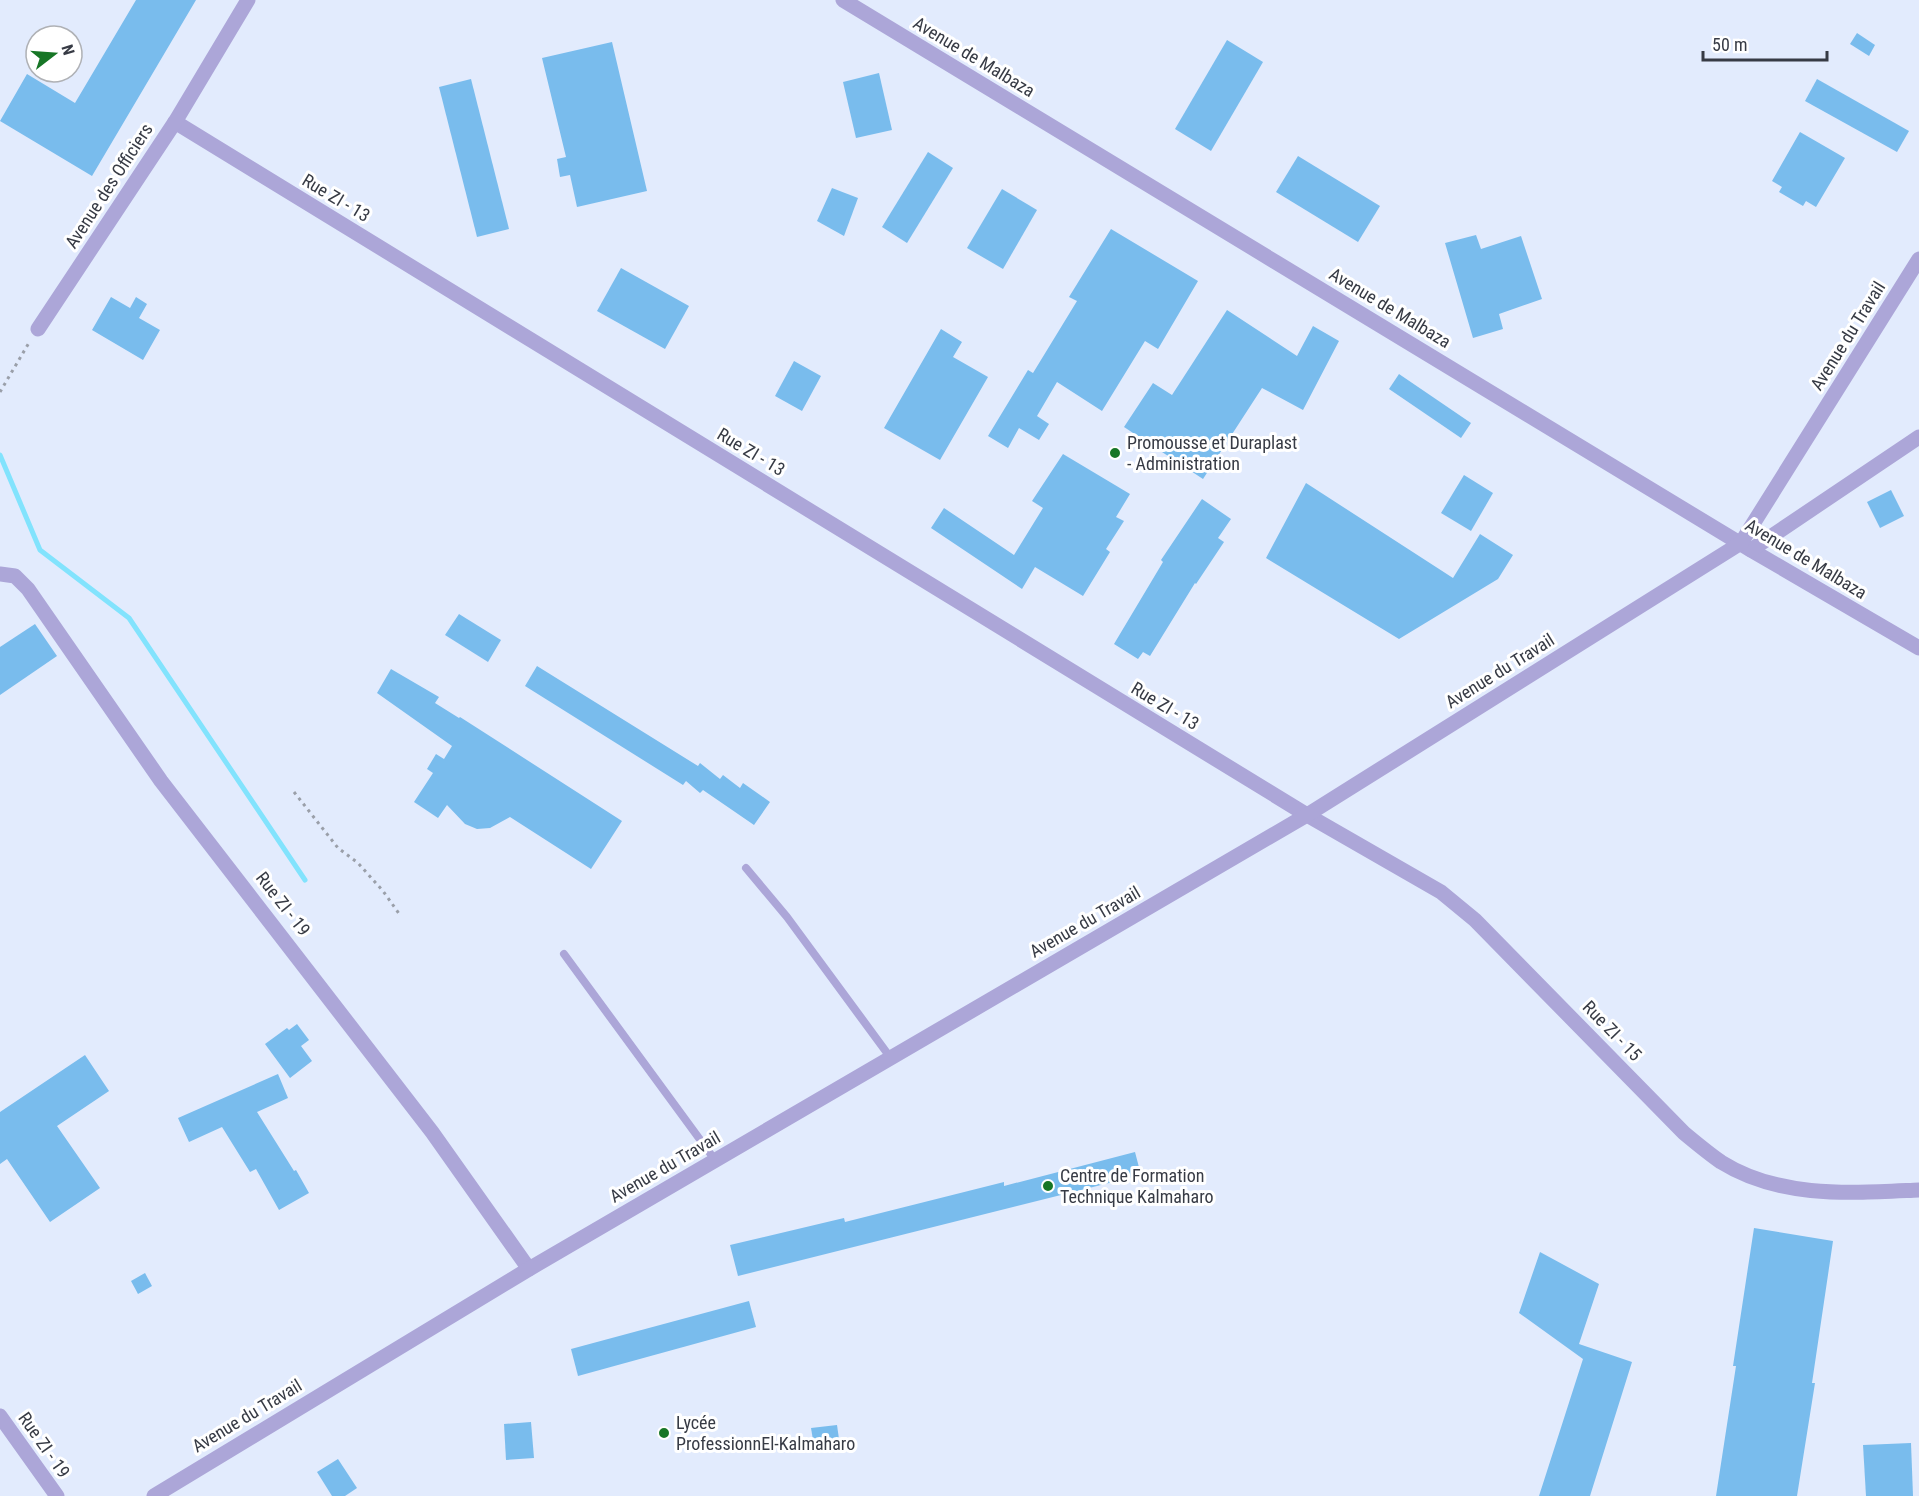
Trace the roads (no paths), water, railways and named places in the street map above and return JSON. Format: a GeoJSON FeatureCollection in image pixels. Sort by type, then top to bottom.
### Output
{"type":"FeatureCollection","features":[{"type":"Feature","properties":{"kind":"street","name":"Avenue des Officiers"},"geometry":{"type":"LineString","coordinates":[[38,330],[174,122],[248,0]]}},
{"type":"Feature","properties":{"kind":"street","name":"Avenue de Malbaza"},"geometry":{"type":"LineString","coordinates":[[843,0],[1746,547],[1919,648]]}},
{"type":"Feature","properties":{"kind":"street","name":"Rue ZI - 13"},"geometry":{"type":"LineString","coordinates":[[174,122],[1307,815]]}},
{"type":"Feature","properties":{"kind":"street","name":"Avenue du Travail"},"geometry":{"type":"LineString","coordinates":[[154,1496],[529,1269],[1307,815],[1746,547],[1919,259]]}},
{"type":"Feature","properties":{"kind":"street"},"geometry":{"type":"LineString","coordinates":[[1746,547],[1919,437]]}},
{"type":"Feature","properties":{"kind":"street","name":"Rue ZI - 19"},"geometry":{"type":"LineString","coordinates":[[0,574],[15,576],[28,589],[161,781],[432,1132],[529,1269]]}},
{"type":"Feature","properties":{"kind":"street","name":"Rue ZI - 15"},"geometry":{"type":"LineString","coordinates":[[1307,815],[1441,892],[1475,920],[1684,1133],[1720,1161],[1760,1179],[1800,1191],[1850,1193],[1919,1190]]}},
{"type":"Feature","properties":{"kind":"street","name":"Rue ZI - 19"},"geometry":{"type":"LineString","coordinates":[[0,1416],[57,1496]]}},
{"type":"Feature","properties":{"kind":"lane"},"geometry":{"type":"LineString","coordinates":[[746,868],[787,917],[890,1057]]}},
{"type":"Feature","properties":{"kind":"lane"},"geometry":{"type":"LineString","coordinates":[[564,954],[715,1160]]}},
{"type":"Feature","properties":{"kind":"waterway"},"geometry":{"type":"LineString","coordinates":[[0,455],[40,550],[129,618],[305,880]]}},
{"type":"Feature","properties":{"kind":"place","name":"Promousse et Duraplast - Administration"},"geometry":{"type":"Point","coordinates":[1115,453]}},
{"type":"Feature","properties":{"kind":"place","name":"Centre de Formation Technique Kalmaharo"},"geometry":{"type":"Point","coordinates":[1048,1186]}},
{"type":"Feature","properties":{"kind":"place","name":"Lycée ProfessionnEl-Kalmaharo"},"geometry":{"type":"Point","coordinates":[664,1433]}}]}
